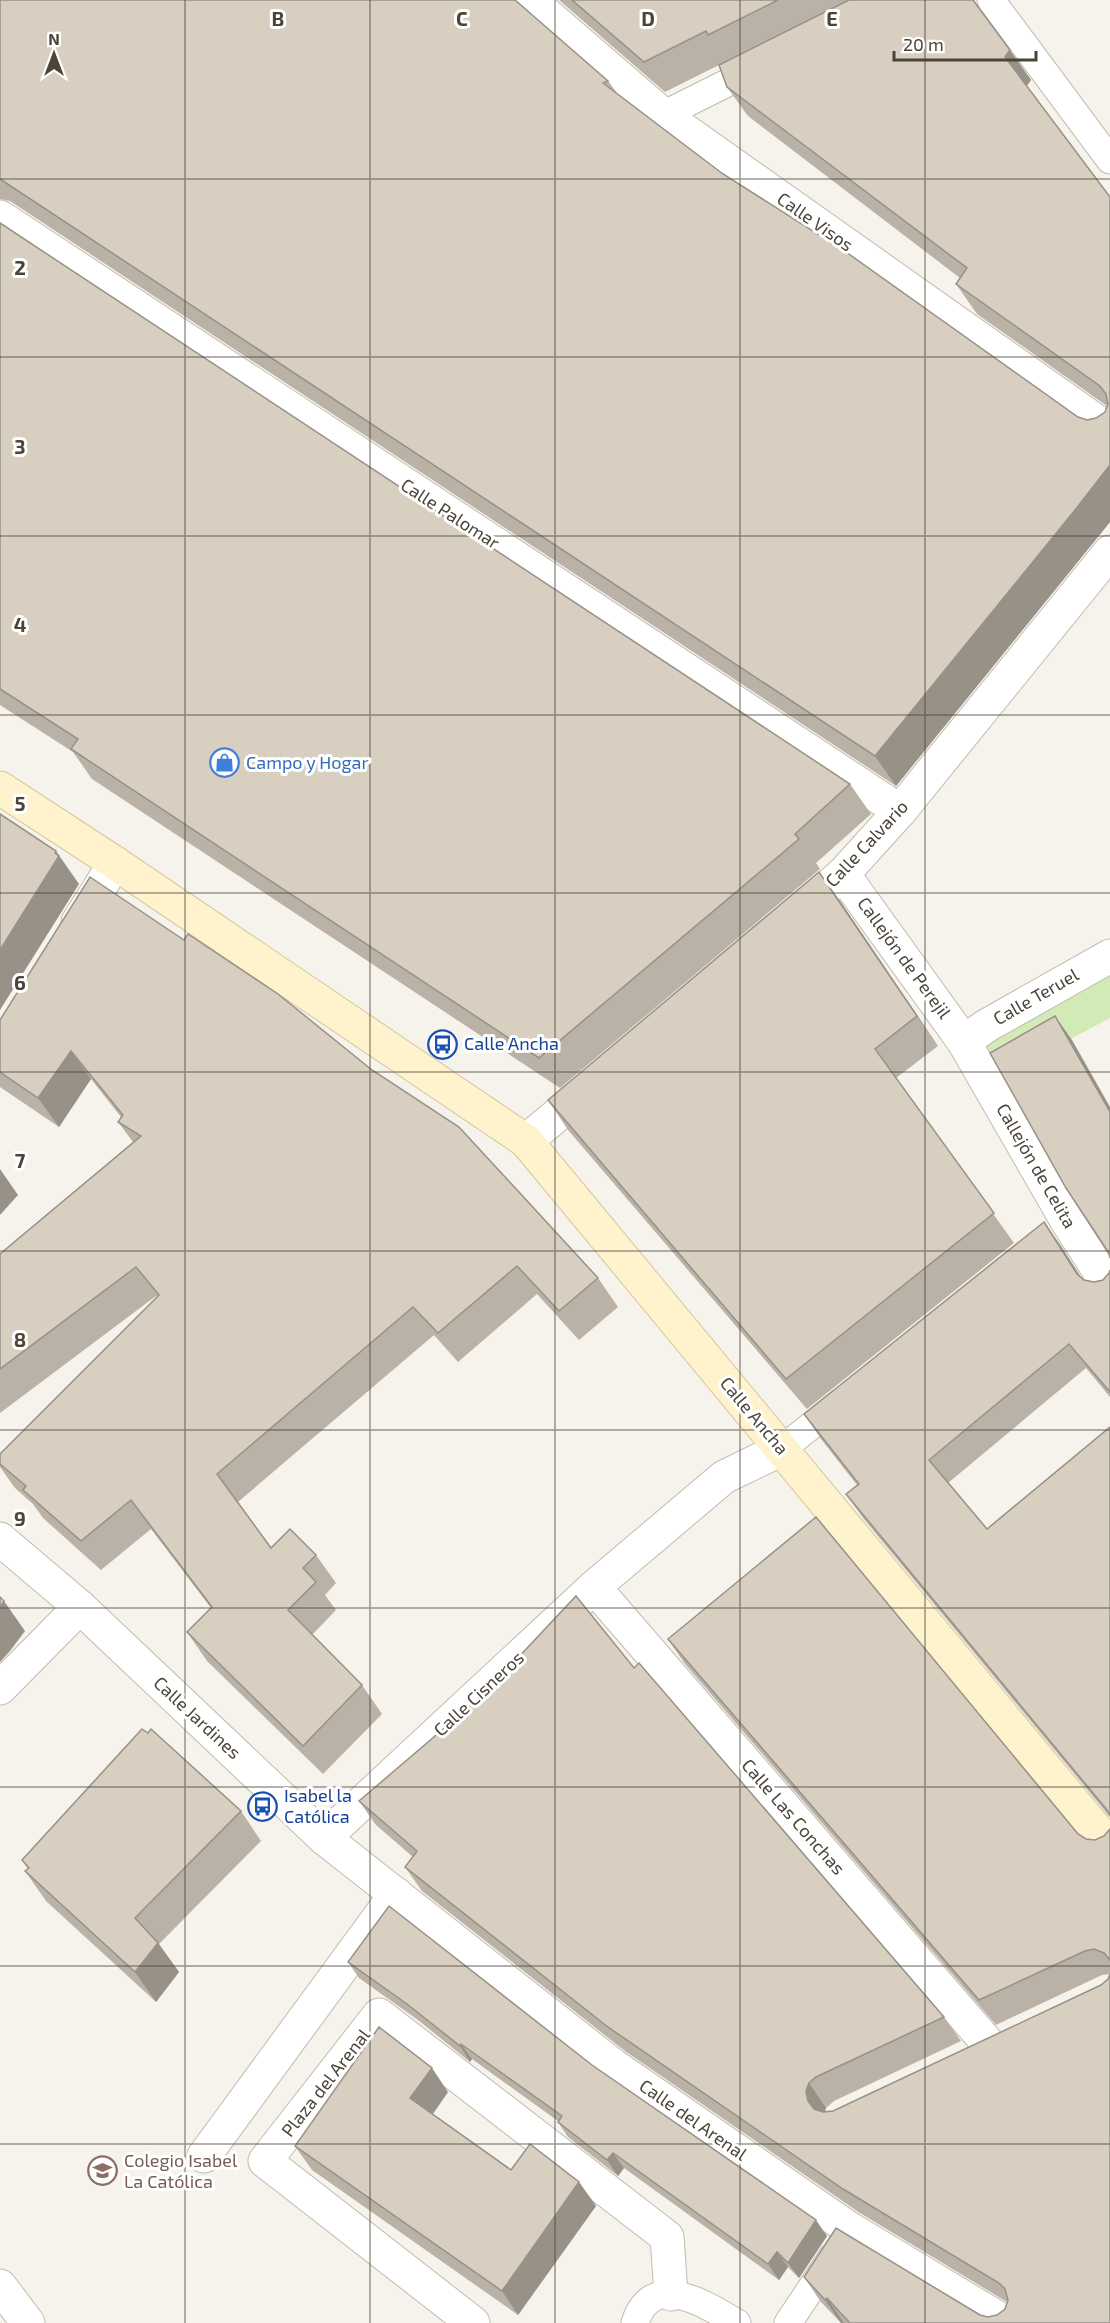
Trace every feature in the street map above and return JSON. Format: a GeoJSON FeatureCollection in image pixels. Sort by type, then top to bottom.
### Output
{"type":"FeatureCollection","features":[{"type":"Feature","properties":{"kind":"main road","name":"Calle Ancha"},"geometry":{"type":"LineString","coordinates":[[0,788],[115,863],[526,1141],[1110,1846]]}},
{"type":"Feature","properties":{"kind":"street","name":"Calle Visos"},"geometry":{"type":"LineString","coordinates":[[530,0],[663,115],[1110,431]]}},
{"type":"Feature","properties":{"kind":"street","name":"Calle Palomar"},"geometry":{"type":"LineString","coordinates":[[0,217],[900,811]]}},
{"type":"Feature","properties":{"kind":"street","name":"Calle Calvario"},"geometry":{"type":"LineString","coordinates":[[771,935],[843,874],[900,811],[1110,552]]}},
{"type":"Feature","properties":{"kind":"street"},"geometry":{"type":"LineString","coordinates":[[64,944],[115,863]]}},
{"type":"Feature","properties":{"kind":"street","name":"Callejón de Perejil"},"geometry":{"type":"LineString","coordinates":[[843,874],[964,1042]]}},
{"type":"Feature","properties":{"kind":"street","name":"Calle Teruel"},"geometry":{"type":"LineString","coordinates":[[964,1042],[986,1026],[1110,956]]}},
{"type":"Feature","properties":{"kind":"street","name":"Callejón de Celita"},"geometry":{"type":"LineString","coordinates":[[964,1042],[1057,1229],[1110,1288]]}},
{"type":"Feature","properties":{"kind":"street"},"geometry":{"type":"LineString","coordinates":[[526,1141],[617,1065]]}},
{"type":"Feature","properties":{"kind":"street","name":"Calle Cisneros"},"geometry":{"type":"LineString","coordinates":[[324,1838],[594,1587],[724,1477],[782,1449]]}},
{"type":"Feature","properties":{"kind":"street","name":"Calle Jardines"},"geometry":{"type":"LineString","coordinates":[[0,1539],[80,1607],[324,1838],[396,1894]]}},
{"type":"Feature","properties":{"kind":"street","name":"Calle Las Conchas"},"geometry":{"type":"LineString","coordinates":[[594,1587],[1002,2042],[959,2062]]}},
{"type":"Feature","properties":{"kind":"street"},"geometry":{"type":"LineString","coordinates":[[0,1688],[80,1607]]}},
{"type":"Feature","properties":{"kind":"street"},"geometry":{"type":"LineString","coordinates":[[204,2156],[396,1894]]}},
{"type":"Feature","properties":{"kind":"street","name":"Calle del Arenal"},"geometry":{"type":"LineString","coordinates":[[396,1894],[614,2066],[850,2229],[1006,2323]]}},
{"type":"Feature","properties":{"kind":"street","name":"Plaza del Arenal"},"geometry":{"type":"LineString","coordinates":[[474,2323],[265,2161],[379,2015],[667,2237],[671,2294]]}},
{"type":"Feature","properties":{"kind":"street"},"geometry":{"type":"LineString","coordinates":[[0,2286],[28,2323]]}},
{"type":"Feature","properties":{"kind":"lane"},"geometry":{"type":"LineString","coordinates":[[991,0],[1110,160]]}},
{"type":"Feature","properties":{"kind":"lane"},"geometry":{"type":"LineString","coordinates":[[663,115],[779,57]]}},
{"type":"Feature","properties":{"kind":"lane"},"geometry":{"type":"LineString","coordinates":[[782,1449],[865,1383]]}},
{"type":"Feature","properties":{"kind":"lane"},"geometry":{"type":"LineString","coordinates":[[788,2323],[850,2229]]}},
{"type":"Feature","properties":{"kind":"lane"},"geometry":{"type":"LineString","coordinates":[[635,2323],[637,2316],[651,2300],[671,2294],[685,2295],[699,2300],[737,2323]]}},
{"type":"Feature","properties":{"kind":"green space"},"geometry":{"type":"Polygon","coordinates":[[[1110,975],[1110,1018],[1003,1075],[985,1043],[1110,975]]]}},
{"type":"Feature","properties":{"kind":"building"},"geometry":{"type":"Polygon","coordinates":[[[0,0],[515,0],[608,81],[603,83],[723,174],[846,252],[1078,417],[1087,420],[1096,418],[1105,412],[1108,404],[1106,394],[1100,386],[956,284],[967,268],[727,87],[719,65],[849,0],[973,0],[1010,50],[1005,57],[1110,197],[1110,465],[875,756],[0,179],[0,0]]]}},
{"type":"Feature","properties":{"kind":"building"},"geometry":{"type":"Polygon","coordinates":[[[572,0],[778,0],[708,35],[706,31],[644,62],[572,0]]]}},
{"type":"Feature","properties":{"kind":"building"},"geometry":{"type":"Polygon","coordinates":[[[0,223],[850,784],[795,834],[799,839],[539,1058],[71,749],[78,739],[0,689],[0,223]]]}},
{"type":"Feature","properties":{"kind":"building"},"geometry":{"type":"Polygon","coordinates":[[[0,814],[56,851],[55,853],[59,856],[0,950],[0,814]]]}},
{"type":"Feature","properties":{"kind":"building"},"geometry":{"type":"Polygon","coordinates":[[[819,872],[917,1016],[875,1049],[994,1213],[786,1379],[548,1100],[819,872]]]}},
{"type":"Feature","properties":{"kind":"building"},"geometry":{"type":"Polygon","coordinates":[[[90,877],[184,940],[188,934],[278,994],[372,1070],[459,1127],[598,1278],[559,1311],[517,1266],[438,1333],[413,1307],[217,1474],[271,1548],[290,1529],[316,1555],[303,1568],[316,1582],[288,1610],[362,1685],[303,1746],[187,1632],[212,1607],[131,1500],[81,1541],[23,1490],[26,1486],[0,1464],[0,1454],[159,1295],[136,1267],[0,1369],[0,1254],[141,1136],[118,1122],[123,1115],[71,1051],[38,1098],[0,1072],[0,1020],[90,877]]]}},
{"type":"Feature","properties":{"kind":"building"},"geometry":{"type":"Polygon","coordinates":[[[1055,1016],[1110,1112],[1110,1258],[1109,1253],[1066,1188],[990,1053],[1055,1016]]]}},
{"type":"Feature","properties":{"kind":"building"},"geometry":{"type":"Polygon","coordinates":[[[1044,1222],[1077,1274],[1084,1280],[1094,1282],[1103,1280],[1110,1270],[1110,1392],[1069,1344],[929,1460],[987,1529],[1110,1427],[1110,1816],[846,1494],[859,1484],[804,1414],[1044,1222]]]}},
{"type":"Feature","properties":{"kind":"building"},"geometry":{"type":"Polygon","coordinates":[[[816,1517],[1078,1834],[1086,1839],[1095,1840],[1104,1836],[1110,1829],[1110,1960],[1104,1953],[1094,1949],[1085,1951],[979,2000],[668,1639],[816,1517]]]}},
{"type":"Feature","properties":{"kind":"building"},"geometry":{"type":"Polygon","coordinates":[[[576,1596],[634,1668],[639,1663],[944,2017],[816,2077],[809,2083],[806,2091],[808,2101],[814,2109],[823,2112],[833,2111],[1101,1985],[1110,1974],[1110,2323],[850,2323],[804,2277],[836,2228],[980,2315],[988,2317],[997,2315],[1005,2309],[1008,2300],[1005,2289],[999,2283],[843,2189],[608,2027],[405,1867],[417,1851],[359,1801],[483,1695],[576,1596]]]}},
{"type":"Feature","properties":{"kind":"building"},"geometry":{"type":"Polygon","coordinates":[[[142,1729],[148,1733],[151,1729],[241,1811],[135,1918],[158,1943],[135,1972],[25,1871],[29,1868],[22,1860],[142,1729]]]}},
{"type":"Feature","properties":{"kind":"building"},"geometry":{"type":"Polygon","coordinates":[[[389,1906],[592,2065],[816,2220],[788,2263],[777,2252],[768,2264],[613,2153],[607,2160],[558,2122],[562,2116],[461,2044],[460,2046],[407,2004],[348,1962],[389,1906]]]}},
{"type":"Feature","properties":{"kind":"building"},"geometry":{"type":"Polygon","coordinates":[[[379,2027],[432,2068],[410,2098],[511,2170],[530,2144],[579,2182],[502,2291],[295,2146],[379,2027]]]}},
{"type":"Feature","properties":{"kind":"place","name":"Campo y Hogar"},"geometry":{"type":"Point","coordinates":[225,763]}},
{"type":"Feature","properties":{"kind":"place","name":"Calle Ancha"},"geometry":{"type":"Point","coordinates":[443,1044]}},
{"type":"Feature","properties":{"kind":"place","name":"Isabel la Católica"},"geometry":{"type":"Point","coordinates":[263,1806]}},
{"type":"Feature","properties":{"kind":"place","name":"Colegio Isabel La Católica"},"geometry":{"type":"Point","coordinates":[103,2171]}}]}
